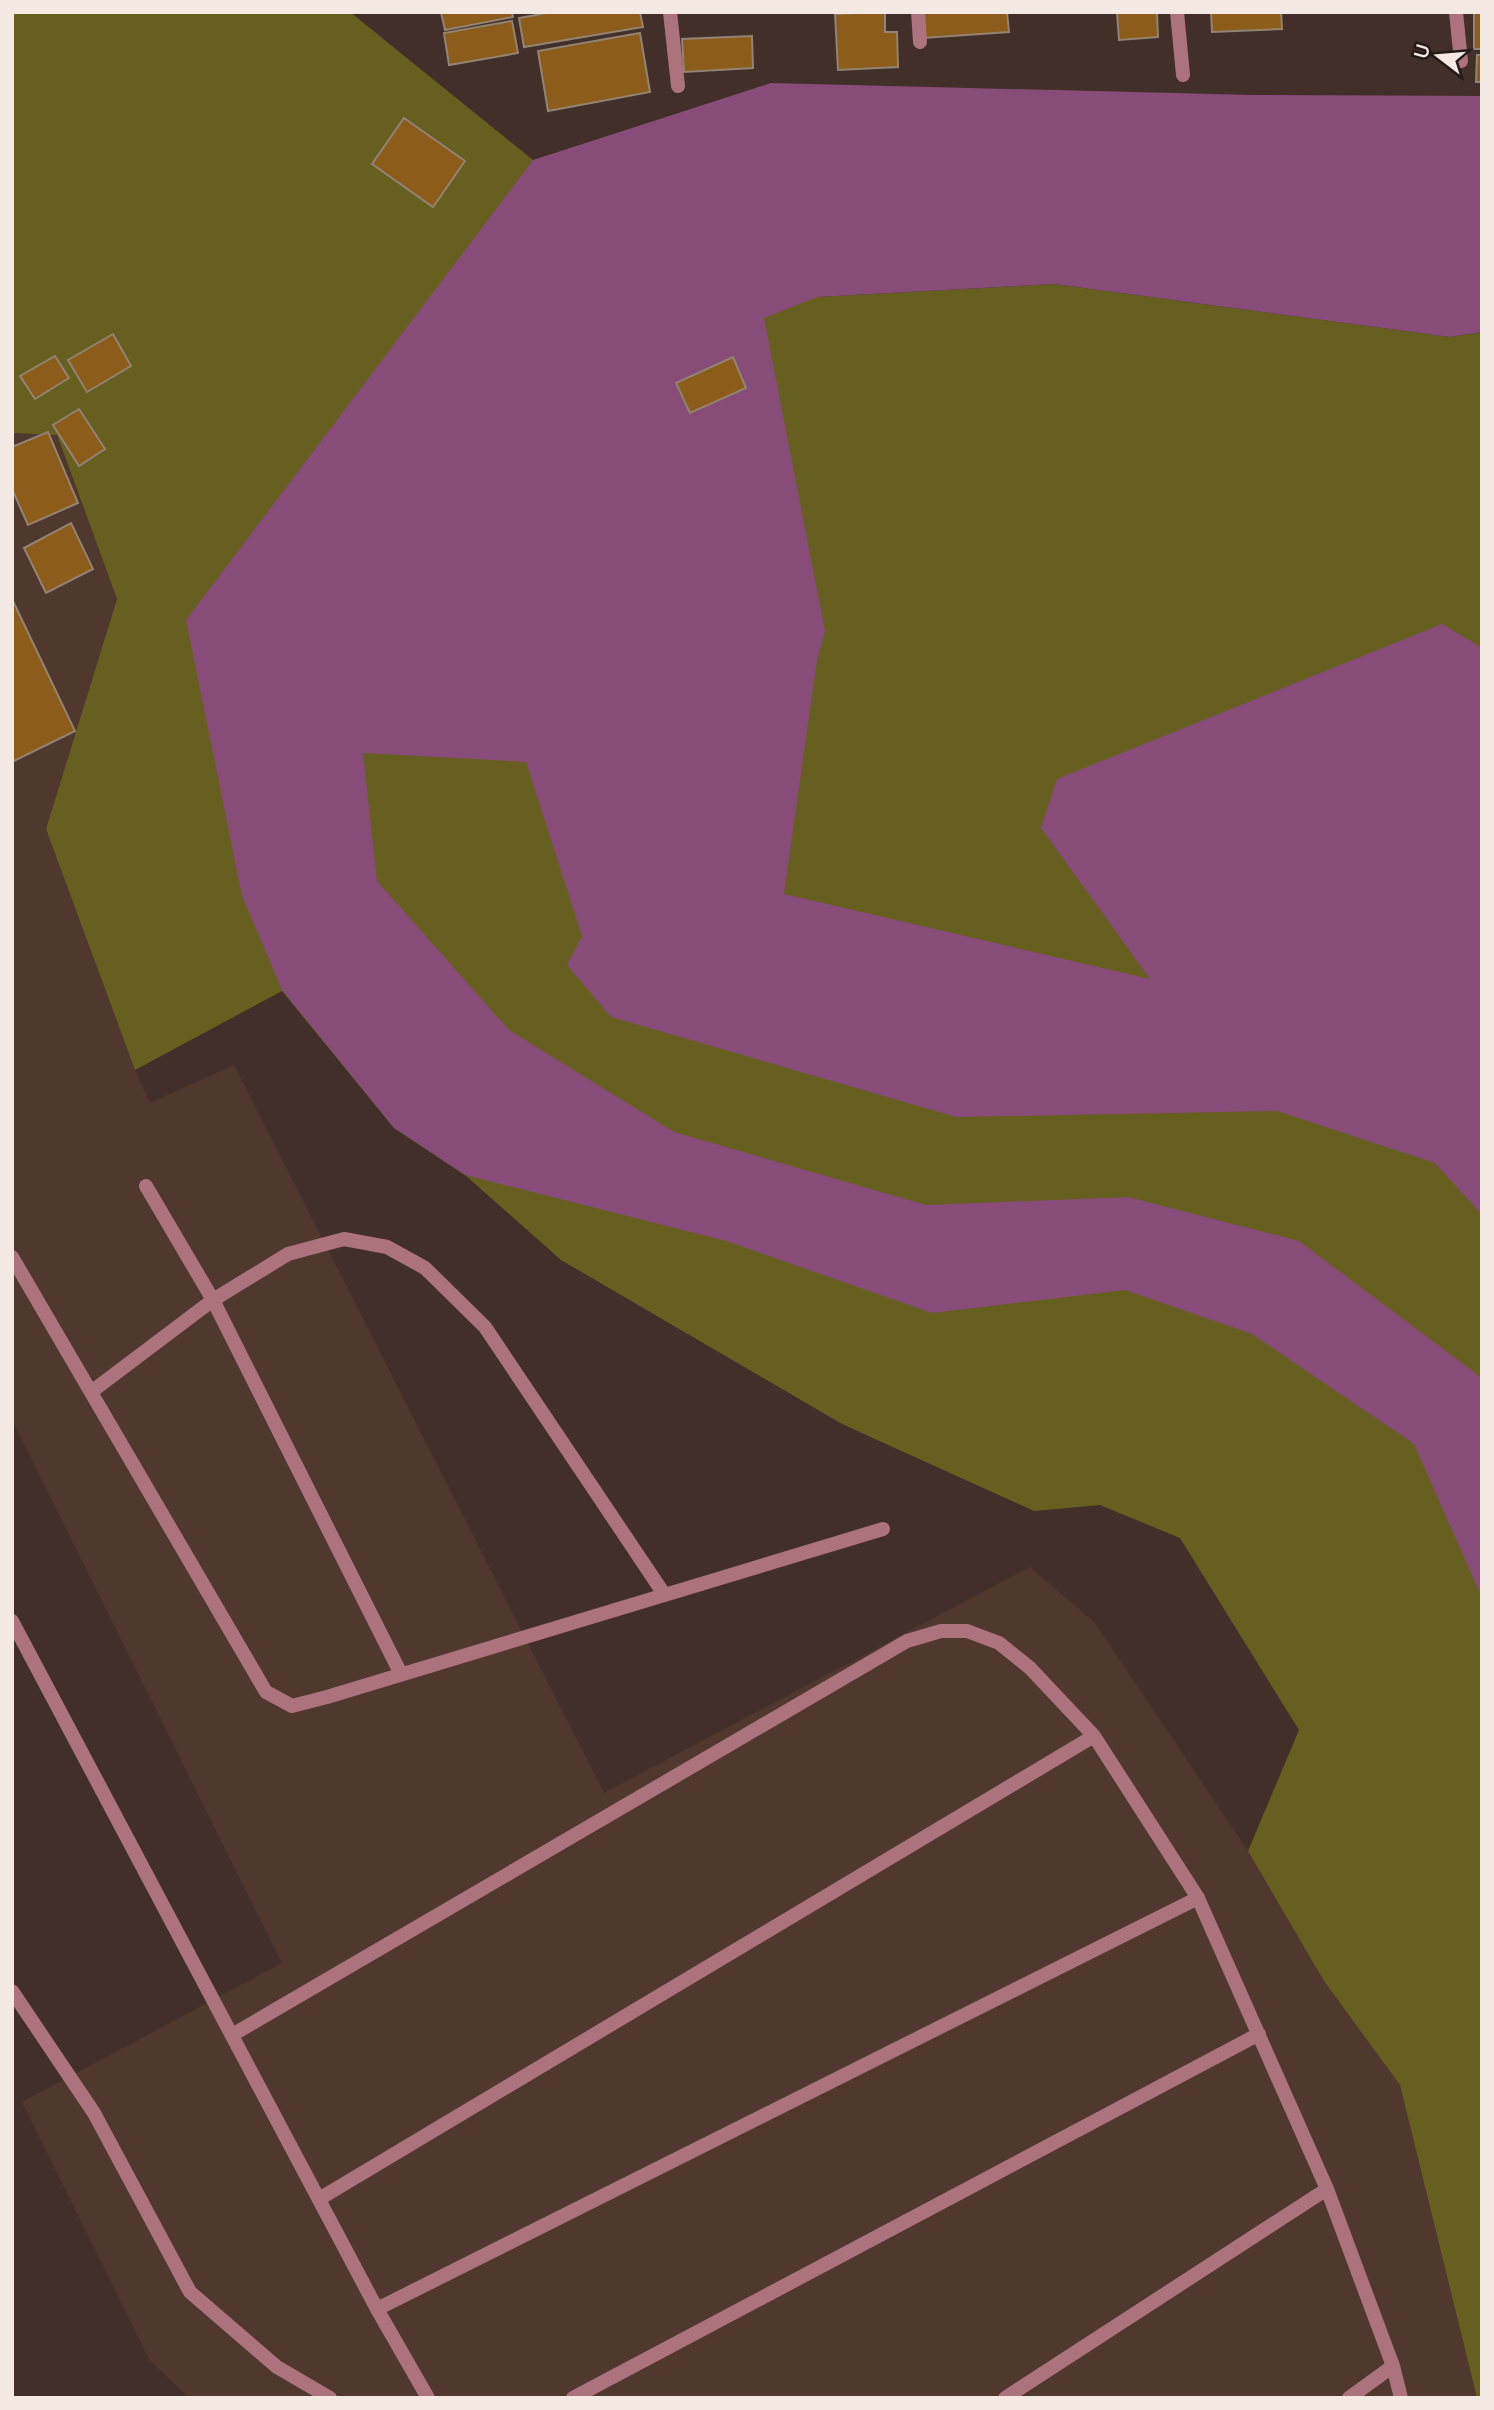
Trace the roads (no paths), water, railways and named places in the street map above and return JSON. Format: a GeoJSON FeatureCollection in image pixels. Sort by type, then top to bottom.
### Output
{"type":"FeatureCollection","features":[{"type":"Feature","properties":{"kind":"street"},"geometry":{"type":"LineString","coordinates":[[670,12],[678,86]]}},
{"type":"Feature","properties":{"kind":"street"},"geometry":{"type":"LineString","coordinates":[[918,12],[920,42]]}},
{"type":"Feature","properties":{"kind":"street"},"geometry":{"type":"LineString","coordinates":[[1177,12],[1183,75]]}},
{"type":"Feature","properties":{"kind":"street"},"geometry":{"type":"LineString","coordinates":[[1456,12],[1461,61]]}},
{"type":"Feature","properties":{"kind":"street"},"geometry":{"type":"LineString","coordinates":[[146,1186],[213,1300],[401,1674]]}},
{"type":"Feature","properties":{"kind":"street"},"geometry":{"type":"LineString","coordinates":[[91,1392],[213,1300],[288,1254],[344,1240],[387,1247],[425,1268],[485,1327],[664,1594]]}},
{"type":"Feature","properties":{"kind":"street"},"geometry":{"type":"LineString","coordinates":[[12,1257],[266,1692],[292,1706],[883,1529]]}},
{"type":"Feature","properties":{"kind":"street"},"geometry":{"type":"LineString","coordinates":[[12,1621],[377,2309],[428,2398]]}},
{"type":"Feature","properties":{"kind":"street"},"geometry":{"type":"LineString","coordinates":[[232,2035],[907,1641],[941,1631],[967,1632],[999,1643],[1030,1668],[1094,1736],[1198,1898],[1327,2189],[1393,2366],[1401,2398]]}},
{"type":"Feature","properties":{"kind":"street"},"geometry":{"type":"LineString","coordinates":[[319,2199],[1094,1736]]}},
{"type":"Feature","properties":{"kind":"street"},"geometry":{"type":"LineString","coordinates":[[377,2309],[1198,1898]]}},
{"type":"Feature","properties":{"kind":"street"},"geometry":{"type":"LineString","coordinates":[[12,1991],[94,2113],[190,2291],[277,2367],[330,2398]]}},
{"type":"Feature","properties":{"kind":"street"},"geometry":{"type":"LineString","coordinates":[[573,2398],[1259,2034]]}},
{"type":"Feature","properties":{"kind":"street"},"geometry":{"type":"LineString","coordinates":[[1005,2398],[1327,2189]]}},
{"type":"Feature","properties":{"kind":"street"},"geometry":{"type":"LineString","coordinates":[[1349,2398],[1393,2366]]}}]}
